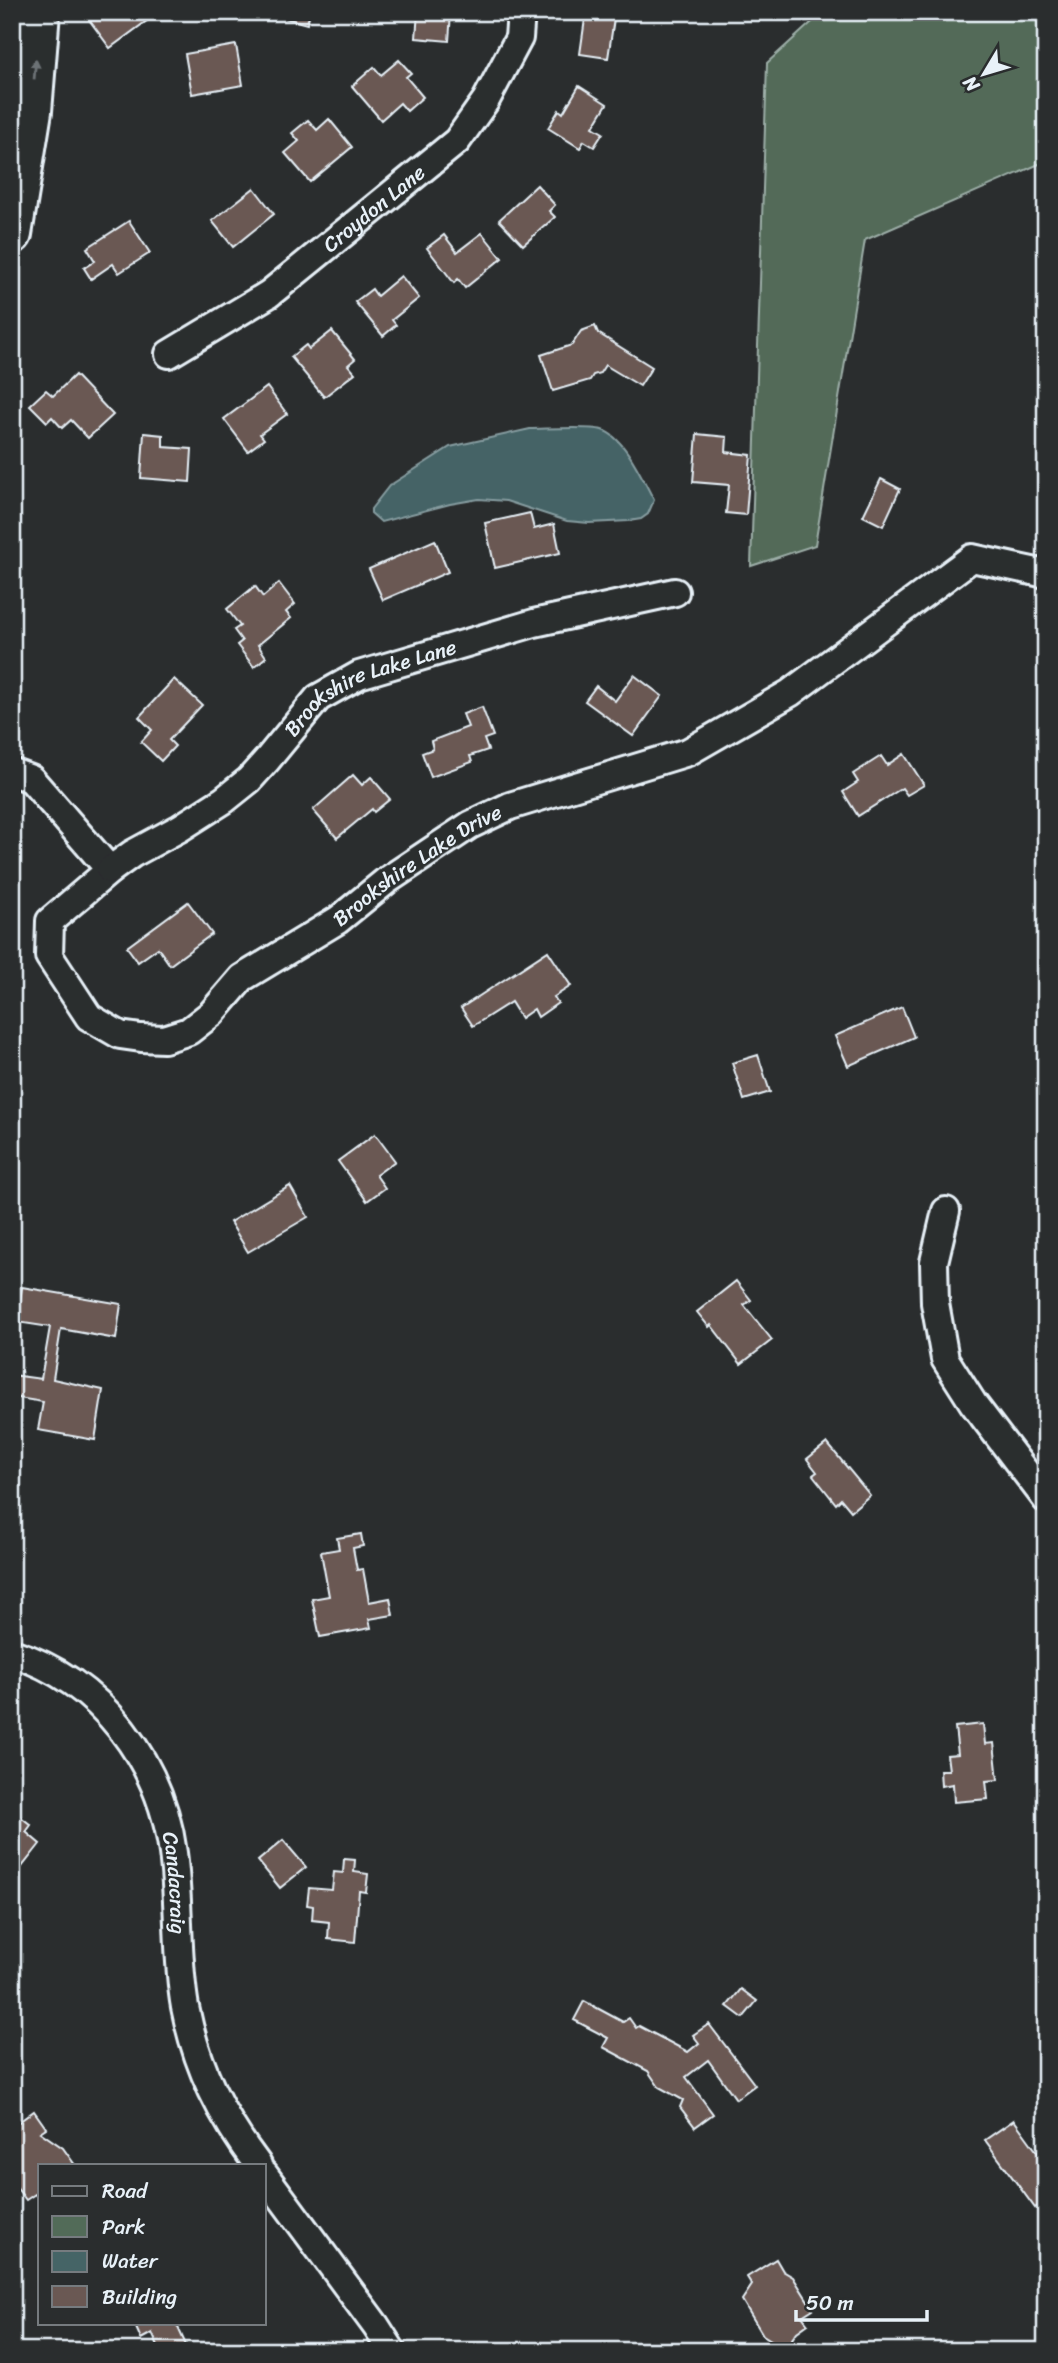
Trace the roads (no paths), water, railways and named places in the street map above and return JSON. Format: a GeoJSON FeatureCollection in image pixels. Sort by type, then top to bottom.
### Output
{"type":"FeatureCollection","features":[{"type":"Feature","properties":{"kind":"highway"},"geometry":{"type":"LineString","coordinates":[[12,234],[32,110],[40,12]]}},
{"type":"Feature","properties":{"kind":"street","name":"Croydon Lane"},"geometry":{"type":"LineString","coordinates":[[170,354],[269,294],[457,141],[486,100],[519,38],[521,12]]}},
{"type":"Feature","properties":{"kind":"street","name":"Brookshire Lake Drive"},"geometry":{"type":"LineString","coordinates":[[110,870],[50,920],[49,956],[89,1017],[101,1026],[120,1035],[141,1038],[163,1039],[189,1031],[212,1013],[242,978],[338,920],[386,881],[470,825],[510,806],[688,752],[790,693],[972,558],[1046,574]]}},
{"type":"Feature","properties":{"kind":"street","name":"Brookshire Lake Lane"},"geometry":{"type":"LineString","coordinates":[[110,870],[132,854],[224,800],[267,760],[318,698],[359,675],[534,623],[675,592]]}},
{"type":"Feature","properties":{"kind":"street"},"geometry":{"type":"LineString","coordinates":[[12,772],[31,779],[110,870]]}},
{"type":"Feature","properties":{"kind":"street"},"geometry":{"type":"LineString","coordinates":[[946,1211],[934,1262],[935,1303],[945,1359],[979,1412],[1046,1499]]}},
{"type":"Feature","properties":{"kind":"street","name":"Candacraig"},"geometry":{"type":"LineString","coordinates":[[12,1653],[60,1675],[80,1688],[107,1712],[131,1740],[153,1778],[169,1824],[174,1856],[185,2005],[194,2047],[209,2088],[236,2136],[257,2164]]}},
{"type":"Feature","properties":{"kind":"street"},"geometry":{"type":"LineString","coordinates":[[266,2177],[392,2351]]}},
{"type":"Feature","properties":{"kind":"water"},"geometry":{"type":"Polygon","coordinates":[[[587,428],[610,434],[626,450],[654,500],[648,514],[641,519],[629,521],[589,523],[567,521],[506,501],[479,499],[381,522],[371,513],[371,509],[389,486],[450,447],[530,429],[587,428]]]}}]}
